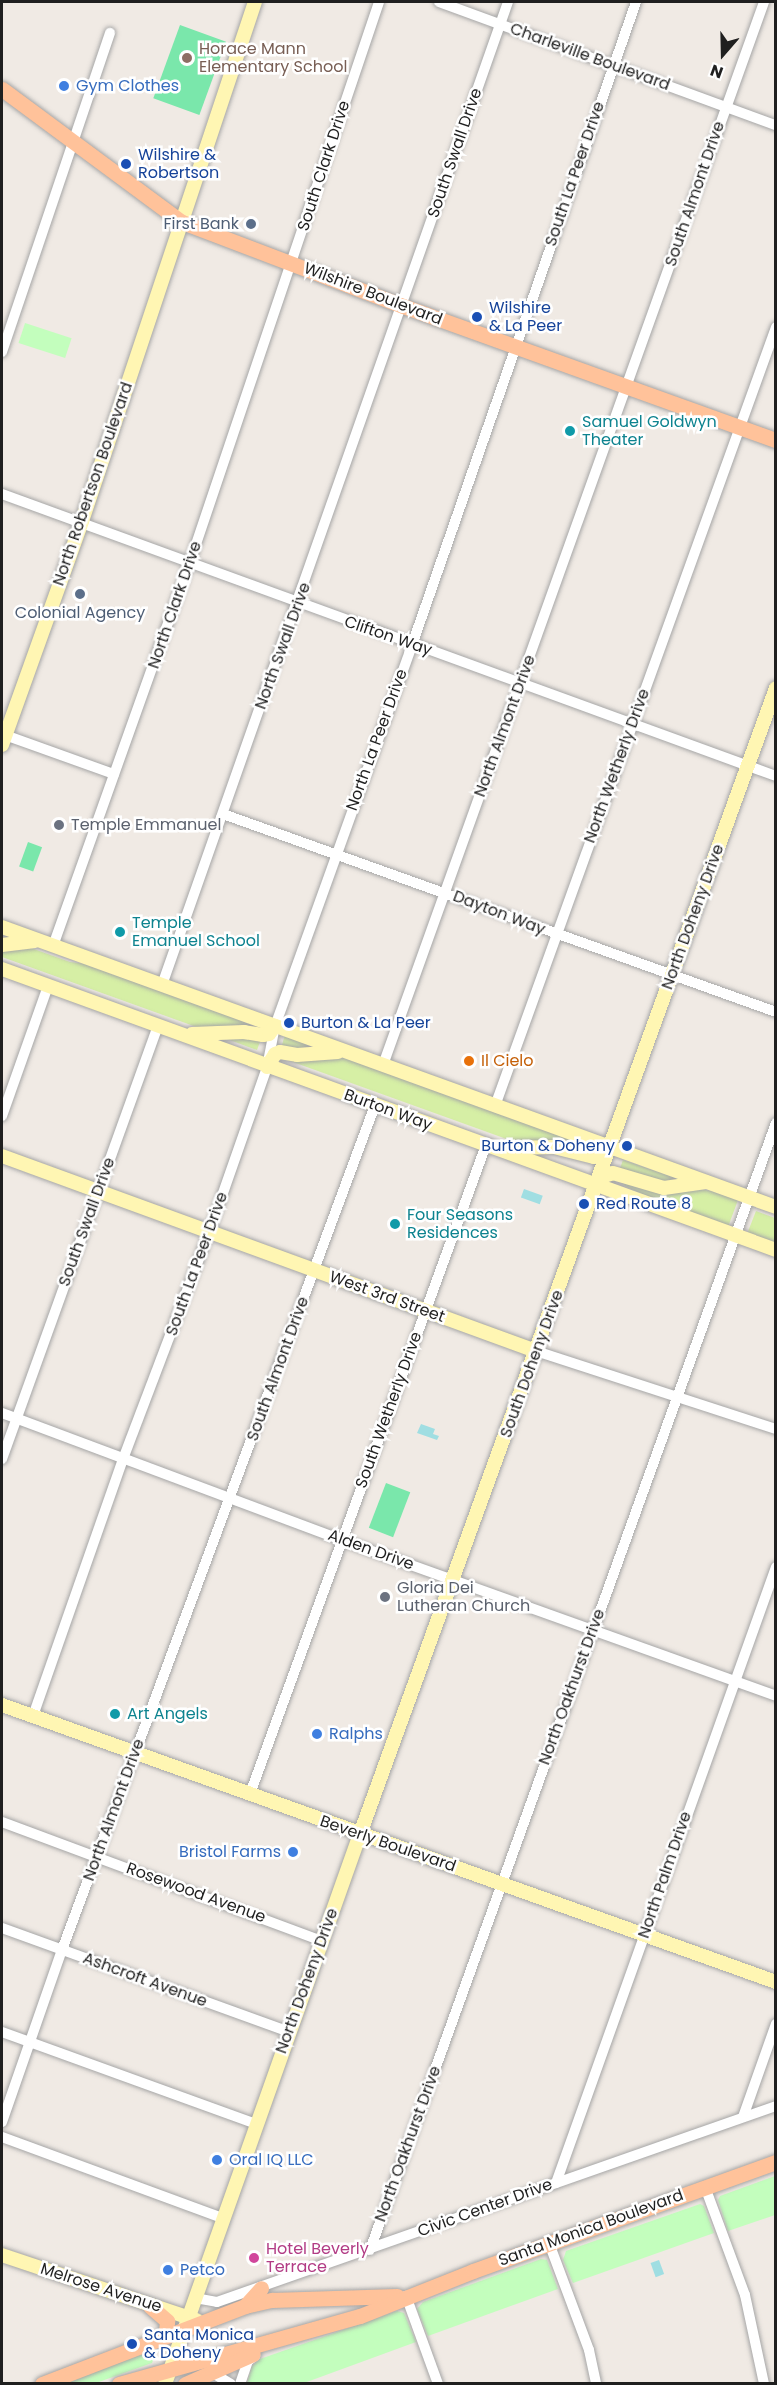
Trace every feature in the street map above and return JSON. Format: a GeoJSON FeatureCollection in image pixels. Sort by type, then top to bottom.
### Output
{"type":"FeatureCollection","features":[{"type":"Feature","properties":{"kind":"main road","name":"North Robertson Boulevard"},"geometry":{"type":"LineString","coordinates":[[3,738],[82,521],[255,2]]}},
{"type":"Feature","properties":{"kind":"main road","name":"Wilshire Boulevard"},"geometry":{"type":"LineString","coordinates":[[2,89],[182,222],[403,306],[776,441]]}},
{"type":"Feature","properties":{"kind":"main road","name":"North Doheny Drive"},"geometry":{"type":"LineString","coordinates":[[611,1147],[776,688]]}},
{"type":"Feature","properties":{"kind":"main road"},"geometry":{"type":"LineString","coordinates":[[2,927],[776,1207]]}},
{"type":"Feature","properties":{"kind":"main road"},"geometry":{"type":"LineString","coordinates":[[2,945],[38,940]]}},
{"type":"Feature","properties":{"kind":"main road","name":"Burton Way"},"geometry":{"type":"LineString","coordinates":[[2,969],[776,1250]]}},
{"type":"Feature","properties":{"kind":"main road"},"geometry":{"type":"LineString","coordinates":[[177,1033],[210,1035],[244,1032],[263,1035],[269,1034],[275,1026]]}},
{"type":"Feature","properties":{"kind":"main road"},"geometry":{"type":"LineString","coordinates":[[267,1067],[275,1054],[280,1052],[297,1055],[327,1051],[349,1053]]}},
{"type":"Feature","properties":{"kind":"main road"},"geometry":{"type":"LineString","coordinates":[[489,1146],[554,1146],[594,1156],[603,1155],[611,1147]]}},
{"type":"Feature","properties":{"kind":"main road","name":"South Doheny Drive"},"geometry":{"type":"LineString","coordinates":[[453,1580],[611,1147]]}},
{"type":"Feature","properties":{"kind":"main road","name":"West 3rd Street"},"geometry":{"type":"LineString","coordinates":[[2,1156],[536,1351]]}},
{"type":"Feature","properties":{"kind":"main road"},"geometry":{"type":"LineString","coordinates":[[596,1185],[604,1176],[614,1173],[664,1188],[706,1182]]}},
{"type":"Feature","properties":{"kind":"main road","name":"North Doheny Drive"},"geometry":{"type":"LineString","coordinates":[[167,2376],[190,2323],[195,2298],[222,2218],[453,1580]]}},
{"type":"Feature","properties":{"kind":"main road","name":"Beverly Boulevard"},"geometry":{"type":"LineString","coordinates":[[2,1705],[776,1982]]}},
{"type":"Feature","properties":{"kind":"main road","name":"Santa Monica Boulevard"},"geometry":{"type":"LineString","coordinates":[[119,2384],[167,2376],[360,2316],[406,2296],[549,2243],[776,2162]]}},
{"type":"Feature","properties":{"kind":"main road","name":"Melrose Avenue"},"geometry":{"type":"LineString","coordinates":[[2,2255],[150,2306],[190,2323]]}},
{"type":"Feature","properties":{"kind":"main road"},"geometry":{"type":"LineString","coordinates":[[223,2300],[243,2306],[261,2288]]}},
{"type":"Feature","properties":{"kind":"main road","name":"Santa Monica Boulevard"},"geometry":{"type":"LineString","coordinates":[[42,2384],[158,2340],[190,2323],[243,2306],[272,2300],[406,2296]]}},
{"type":"Feature","properties":{"kind":"main road"},"geometry":{"type":"LineString","coordinates":[[150,2306],[167,2321],[166,2332],[158,2340]]}},
{"type":"Feature","properties":{"kind":"main road"},"geometry":{"type":"LineString","coordinates":[[185,2384],[244,2360],[271,2343]]}},
{"type":"Feature","properties":{"kind":"street","name":"South Clark Drive"},"geometry":{"type":"LineString","coordinates":[[292,263],[379,2]]}},
{"type":"Feature","properties":{"kind":"street","name":"Charleville Boulevard"},"geometry":{"type":"LineString","coordinates":[[439,2],[776,125]]}},
{"type":"Feature","properties":{"kind":"street","name":"South Swall Drive"},"geometry":{"type":"LineString","coordinates":[[403,306],[508,2]]}},
{"type":"Feature","properties":{"kind":"street","name":"South La Peer Drive"},"geometry":{"type":"LineString","coordinates":[[516,347],[636,2]]}},
{"type":"Feature","properties":{"kind":"street","name":"South Almont Drive"},"geometry":{"type":"LineString","coordinates":[[627,387],[764,2]]}},
{"type":"Feature","properties":{"kind":"street"},"geometry":{"type":"LineString","coordinates":[[2,352],[110,33]]}},
{"type":"Feature","properties":{"kind":"street","name":"North Clark Drive"},"geometry":{"type":"LineString","coordinates":[[53,946],[190,562],[292,263]]}},
{"type":"Feature","properties":{"kind":"street","name":"North Swall Drive"},"geometry":{"type":"LineString","coordinates":[[162,986],[403,306]]}},
{"type":"Feature","properties":{"kind":"street"},"geometry":{"type":"LineString","coordinates":[[740,427],[776,327]]}},
{"type":"Feature","properties":{"kind":"street","name":"North La Peer Drive"},"geometry":{"type":"LineString","coordinates":[[267,1067],[275,1026],[516,347]]}},
{"type":"Feature","properties":{"kind":"street","name":"North Almont Drive"},"geometry":{"type":"LineString","coordinates":[[382,1065],[627,387]]}},
{"type":"Feature","properties":{"kind":"street","name":"North Wetherly Drive"},"geometry":{"type":"LineString","coordinates":[[495,1106],[740,427]]}},
{"type":"Feature","properties":{"kind":"street","name":"Clifton Way"},"geometry":{"type":"LineString","coordinates":[[2,494],[82,521],[298,604],[776,776]]}},
{"type":"Feature","properties":{"kind":"street"},"geometry":{"type":"LineString","coordinates":[[3,738],[114,774]]}},
{"type":"Feature","properties":{"kind":"street","name":"Dayton Way"},"geometry":{"type":"LineString","coordinates":[[223,814],[776,1012]]}},
{"type":"Feature","properties":{"kind":"street"},"geometry":{"type":"LineString","coordinates":[[2,1116],[48,986]]}},
{"type":"Feature","properties":{"kind":"street","name":"South Swall Drive"},"geometry":{"type":"LineString","coordinates":[[16,1418],[158,1026]]}},
{"type":"Feature","properties":{"kind":"street","name":"South La Peer Drive"},"geometry":{"type":"LineString","coordinates":[[123,1459],[209,1233],[267,1067]]}},
{"type":"Feature","properties":{"kind":"street","name":"South Almont Drive"},"geometry":{"type":"LineString","coordinates":[[230,1498],[375,1105]]}},
{"type":"Feature","properties":{"kind":"street","name":"North Oakhurst Drive"},"geometry":{"type":"LineString","coordinates":[[370,2250],[776,1124]]}},
{"type":"Feature","properties":{"kind":"street","name":"South Wetherly Drive"},"geometry":{"type":"LineString","coordinates":[[341,1540],[489,1146]]}},
{"type":"Feature","properties":{"kind":"street","name":"West 3rd Street"},"geometry":{"type":"LineString","coordinates":[[536,1351],[776,1429]]}},
{"type":"Feature","properties":{"kind":"street","name":"Alden Drive"},"geometry":{"type":"LineString","coordinates":[[2,1413],[341,1540],[776,1696]]}},
{"type":"Feature","properties":{"kind":"street"},"geometry":{"type":"LineString","coordinates":[[2,1459],[16,1418]]}},
{"type":"Feature","properties":{"kind":"street"},"geometry":{"type":"LineString","coordinates":[[33,1716],[123,1459]]}},
{"type":"Feature","properties":{"kind":"street","name":"North Almont Drive"},"geometry":{"type":"LineString","coordinates":[[2,2122],[62,1950],[230,1498]]}},
{"type":"Feature","properties":{"kind":"street"},"geometry":{"type":"LineString","coordinates":[[250,1794],[341,1540]]}},
{"type":"Feature","properties":{"kind":"street","name":"North Palm Drive"},"geometry":{"type":"LineString","coordinates":[[556,2183],[776,1567]]}},
{"type":"Feature","properties":{"kind":"street","name":"Rosewood Avenue"},"geometry":{"type":"LineString","coordinates":[[2,1822],[322,1941]]}},
{"type":"Feature","properties":{"kind":"street","name":"Ashcroft Avenue"},"geometry":{"type":"LineString","coordinates":[[2,1928],[289,2032]]}},
{"type":"Feature","properties":{"kind":"street"},"geometry":{"type":"LineString","coordinates":[[743,2117],[776,2024]]}},
{"type":"Feature","properties":{"kind":"street"},"geometry":{"type":"LineString","coordinates":[[2,2031],[256,2124]]}},
{"type":"Feature","properties":{"kind":"street","name":"Civic Center Drive"},"geometry":{"type":"LineString","coordinates":[[195,2298],[212,2303],[261,2288],[776,2106]]}},
{"type":"Feature","properties":{"kind":"street"},"geometry":{"type":"LineString","coordinates":[[2,2137],[222,2218]]}},
{"type":"Feature","properties":{"kind":"street"},"geometry":{"type":"LineString","coordinates":[[705,2187],[745,2295],[764,2384]]}},
{"type":"Feature","properties":{"kind":"street"},"geometry":{"type":"LineString","coordinates":[[549,2243],[589,2350],[596,2384]]}},
{"type":"Feature","properties":{"kind":"street"},"geometry":{"type":"LineString","coordinates":[[406,2296],[438,2384]]}},
{"type":"Feature","properties":{"kind":"street"},"geometry":{"type":"LineString","coordinates":[[240,2384],[248,2361],[271,2343]]}},
{"type":"Feature","properties":{"kind":"street"},"geometry":{"type":"LineString","coordinates":[[211,2372],[231,2384]]}},
{"type":"Feature","properties":{"kind":"green space"},"geometry":{"type":"Polygon","coordinates":[[[180,25],[226,42],[199,115],[153,98],[180,25]]]}},
{"type":"Feature","properties":{"kind":"green space"},"geometry":{"type":"Polygon","coordinates":[[[25,323],[72,338],[65,358],[19,343],[25,323]]]}},
{"type":"Feature","properties":{"kind":"green space"},"geometry":{"type":"Polygon","coordinates":[[[28,842],[42,847],[33,872],[19,866],[28,842]]]}},
{"type":"Feature","properties":{"kind":"green space"},"geometry":{"type":"Polygon","coordinates":[[[2,948],[31,948],[70,962],[88,964],[265,1028],[202,1029],[2,957],[2,948]]]}},
{"type":"Feature","properties":{"kind":"green space"},"geometry":{"type":"Polygon","coordinates":[[[285,1035],[321,1048],[281,1048],[285,1035]]]}},
{"type":"Feature","properties":{"kind":"green space"},"geometry":{"type":"Polygon","coordinates":[[[227,1039],[261,1039],[257,1050],[227,1039]]]}},
{"type":"Feature","properties":{"kind":"green space"},"geometry":{"type":"Polygon","coordinates":[[[279,1057],[344,1057],[580,1142],[590,1150],[523,1145],[279,1057]]]}},
{"type":"Feature","properties":{"kind":"green space"},"geometry":{"type":"Polygon","coordinates":[[[623,1160],[682,1180],[666,1185],[619,1171],[623,1160]]]}},
{"type":"Feature","properties":{"kind":"green space"},"geometry":{"type":"Polygon","coordinates":[[[616,1178],[712,1191],[738,1200],[728,1227],[660,1202],[627,1187],[616,1178]]]}},
{"type":"Feature","properties":{"kind":"green space"},"geometry":{"type":"Polygon","coordinates":[[[756,1211],[775,1218],[775,1245],[747,1234],[756,1211]]]}},
{"type":"Feature","properties":{"kind":"green space"},"geometry":{"type":"Polygon","coordinates":[[[386,1483],[410,1492],[393,1537],[369,1528],[386,1483]]]}},
{"type":"Feature","properties":{"kind":"green space"},"geometry":{"type":"Polygon","coordinates":[[[775,2176],[775,2215],[728,2231],[718,2200],[720,2196],[775,2176]]]}},
{"type":"Feature","properties":{"kind":"green space"},"geometry":{"type":"Polygon","coordinates":[[[700,2204],[704,2206],[714,2233],[573,2283],[563,2260],[566,2251],[700,2204]]]}},
{"type":"Feature","properties":{"kind":"green space"},"geometry":{"type":"Polygon","coordinates":[[[541,2259],[547,2260],[558,2289],[428,2336],[417,2309],[423,2302],[541,2259]]]}},
{"type":"Feature","properties":{"kind":"green space"},"geometry":{"type":"Polygon","coordinates":[[[397,2311],[404,2313],[416,2342],[304,2383],[247,2383],[252,2366],[260,2359],[397,2311]]]}},
{"type":"Feature","properties":{"kind":"green space"},"geometry":{"type":"Polygon","coordinates":[[[151,2351],[155,2355],[152,2363],[96,2383],[63,2384],[151,2351]]]}},
{"type":"Feature","properties":{"kind":"water"},"geometry":{"type":"Polygon","coordinates":[[[524,1189],[543,1196],[540,1204],[521,1197],[524,1189]]]}},
{"type":"Feature","properties":{"kind":"water"},"geometry":{"type":"Polygon","coordinates":[[[421,1424],[435,1429],[433,1434],[439,1436],[437,1440],[417,1433],[421,1424]]]}},
{"type":"Feature","properties":{"kind":"water"},"geometry":{"type":"Polygon","coordinates":[[[659,2260],[664,2274],[656,2277],[651,2263],[659,2260]]]}},
{"type":"Feature","properties":{"kind":"place","name":"Horace Mann Elementary School"},"geometry":{"type":"Point","coordinates":[187,58]}},
{"type":"Feature","properties":{"kind":"place","name":"Gym Clothes"},"geometry":{"type":"Point","coordinates":[64,86]}},
{"type":"Feature","properties":{"kind":"place","name":"Wilshire & Robertson"},"geometry":{"type":"Point","coordinates":[126,164]}},
{"type":"Feature","properties":{"kind":"place","name":"First Bank"},"geometry":{"type":"Point","coordinates":[251,224]}},
{"type":"Feature","properties":{"kind":"place","name":"Wilshire & La Peer"},"geometry":{"type":"Point","coordinates":[477,317]}},
{"type":"Feature","properties":{"kind":"place","name":"Samuel Goldwyn Theater"},"geometry":{"type":"Point","coordinates":[570,431]}},
{"type":"Feature","properties":{"kind":"place","name":"Colonial Agency"},"geometry":{"type":"Point","coordinates":[80,594]}},
{"type":"Feature","properties":{"kind":"place","name":"Temple Emmanuel"},"geometry":{"type":"Point","coordinates":[59,825]}},
{"type":"Feature","properties":{"kind":"place","name":"Temple Emanuel School"},"geometry":{"type":"Point","coordinates":[120,932]}},
{"type":"Feature","properties":{"kind":"place","name":"Burton & La Peer"},"geometry":{"type":"Point","coordinates":[289,1023]}},
{"type":"Feature","properties":{"kind":"place","name":"Il Cielo"},"geometry":{"type":"Point","coordinates":[469,1061]}},
{"type":"Feature","properties":{"kind":"place","name":"Burton & Doheny"},"geometry":{"type":"Point","coordinates":[627,1146]}},
{"type":"Feature","properties":{"kind":"place","name":"Red Route 8"},"geometry":{"type":"Point","coordinates":[584,1204]}},
{"type":"Feature","properties":{"kind":"place","name":"Four Seasons Residences"},"geometry":{"type":"Point","coordinates":[395,1224]}},
{"type":"Feature","properties":{"kind":"place","name":"Gloria Dei Lutheran Church"},"geometry":{"type":"Point","coordinates":[385,1597]}},
{"type":"Feature","properties":{"kind":"place","name":"Art Angels"},"geometry":{"type":"Point","coordinates":[115,1714]}},
{"type":"Feature","properties":{"kind":"place","name":"Ralphs"},"geometry":{"type":"Point","coordinates":[317,1734]}},
{"type":"Feature","properties":{"kind":"place","name":"Bristol Farms"},"geometry":{"type":"Point","coordinates":[293,1852]}},
{"type":"Feature","properties":{"kind":"place","name":"Oral IQ LLC"},"geometry":{"type":"Point","coordinates":[217,2160]}},
{"type":"Feature","properties":{"kind":"place","name":"Hotel Beverly Terrace"},"geometry":{"type":"Point","coordinates":[254,2258]}},
{"type":"Feature","properties":{"kind":"place","name":"Petco"},"geometry":{"type":"Point","coordinates":[168,2270]}},
{"type":"Feature","properties":{"kind":"place","name":"Santa Monica & Doheny"},"geometry":{"type":"Point","coordinates":[132,2344]}}]}
